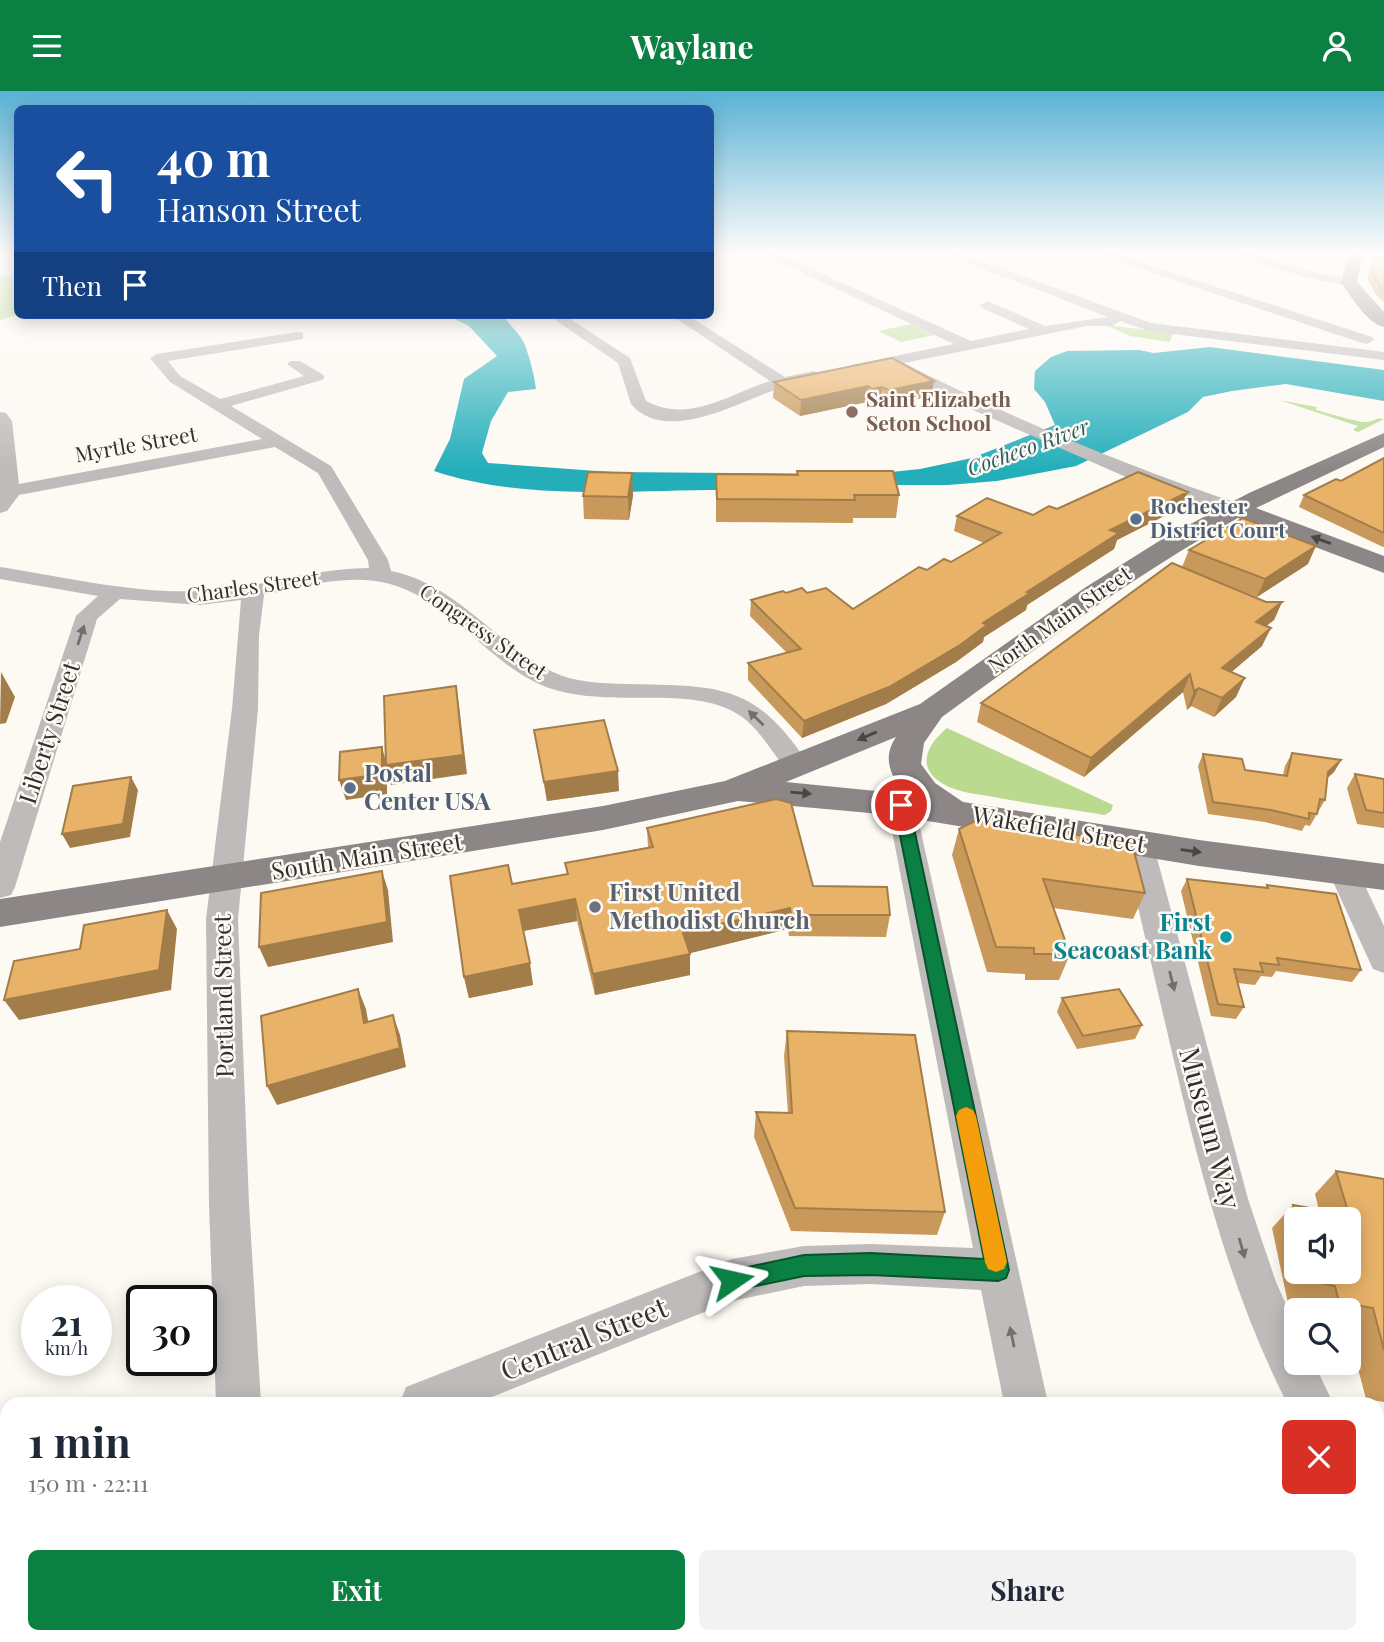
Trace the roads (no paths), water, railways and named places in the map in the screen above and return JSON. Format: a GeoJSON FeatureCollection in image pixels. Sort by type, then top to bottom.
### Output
{"type":"FeatureCollection","features":[{"type":"Feature","properties":{"kind":"main road","name":"North Main Street"},"geometry":{"type":"LineString","coordinates":[[733,791],[931,711],[1140,563],[1236,509],[1384,439]]}},
{"type":"Feature","properties":{"kind":"main road"},"geometry":{"type":"LineString","coordinates":[[1236,509],[1384,565]]}},
{"type":"Feature","properties":{"kind":"main road"},"geometry":{"type":"LineString","coordinates":[[931,711],[907,744],[903,756],[905,766],[918,787],[955,812]]}},
{"type":"Feature","properties":{"kind":"main road","name":"South Main Street"},"geometry":{"type":"LineString","coordinates":[[0,913],[223,880],[603,818],[733,791]]}},
{"type":"Feature","properties":{"kind":"main road","name":"Wakefield Street"},"geometry":{"type":"LineString","coordinates":[[733,791],[797,793],[955,812],[1138,843],[1384,877]]}},
{"type":"Feature","properties":{"kind":"street"},"geometry":{"type":"LineString","coordinates":[[569,324],[625,361],[637,399],[645,408],[668,414],[694,415],[782,382],[1077,324]]}},
{"type":"Feature","properties":{"kind":"street"},"geometry":{"type":"LineString","coordinates":[[693,324],[782,382]]}},
{"type":"Feature","properties":{"kind":"street"},"geometry":{"type":"LineString","coordinates":[[924,324],[970,345]]}},
{"type":"Feature","properties":{"kind":"street"},"geometry":{"type":"LineString","coordinates":[[1029,324],[1044,331]]}},
{"type":"Feature","properties":{"kind":"street"},"geometry":{"type":"LineString","coordinates":[[1138,324],[1384,356]]}},
{"type":"Feature","properties":{"kind":"street"},"geometry":{"type":"LineString","coordinates":[[1318,324],[1384,346]]}},
{"type":"Feature","properties":{"kind":"street"},"geometry":{"type":"LineString","coordinates":[[298,336],[157,358],[175,379],[325,470],[378,560],[381,575]]}},
{"type":"Feature","properties":{"kind":"street"},"geometry":{"type":"LineString","coordinates":[[890,362],[947,391],[1102,460],[1236,509]]}},
{"type":"Feature","properties":{"kind":"street"},"geometry":{"type":"LineString","coordinates":[[218,405],[317,377],[295,364]]}},
{"type":"Feature","properties":{"kind":"street"},"geometry":{"type":"LineString","coordinates":[[0,417],[4,421],[3,497]]}},
{"type":"Feature","properties":{"kind":"street","name":"Myrtle Street"},"geometry":{"type":"LineString","coordinates":[[3,497],[281,441]]}},
{"type":"Feature","properties":{"kind":"street","name":"Charles Street"},"geometry":{"type":"LineString","coordinates":[[0,573],[117,591],[191,598],[254,591],[320,578],[381,575]]}},
{"type":"Feature","properties":{"kind":"street","name":"Congress Street"},"geometry":{"type":"LineString","coordinates":[[381,575],[424,588],[531,669],[565,685],[603,691],[701,695],[743,706],[796,765]]}},
{"type":"Feature","properties":{"kind":"street","name":"Liberty Street"},"geometry":{"type":"LineString","coordinates":[[0,887],[87,616],[117,591]]}},
{"type":"Feature","properties":{"kind":"street","name":"Portland Street"},"geometry":{"type":"LineString","coordinates":[[238,1397],[229,1203],[222,919],[223,880],[245,708],[250,608],[254,591]]}},
{"type":"Feature","properties":{"kind":"street"},"geometry":{"type":"LineString","coordinates":[[901,805],[1025,1397]]}},
{"type":"Feature","properties":{"kind":"street","name":"Museum Way"},"geometry":{"type":"LineString","coordinates":[[1138,843],[1213,1146],[1245,1261],[1268,1321],[1308,1397]]}},
{"type":"Feature","properties":{"kind":"street"},"geometry":{"type":"LineString","coordinates":[[1344,873],[1384,960]]}},
{"type":"Feature","properties":{"kind":"street","name":"Central Street"},"geometry":{"type":"LineString","coordinates":[[437,1397],[732,1280],[804,1266],[871,1264],[998,1270]]}},
{"type":"Feature","properties":{"kind":"water","name":"Cocheco River"},"geometry":{"type":"Polygon","coordinates":[[[466,324],[511,324],[523,342],[536,389],[508,392],[491,421],[482,453],[488,463],[610,472],[872,474],[920,469],[972,458],[1055,425],[1045,402],[1034,389],[1035,371],[1051,357],[1067,351],[1139,350],[1154,353],[1210,347],[1384,370],[1384,401],[1286,384],[1232,391],[1203,397],[1188,412],[1076,466],[997,481],[948,485],[748,485],[724,490],[540,490],[504,487],[434,471],[450,439],[464,379],[497,356],[466,324]]]}},
{"type":"Feature","properties":{"kind":"place","name":"Saint Elizabeth Seton School"},"geometry":{"type":"Point","coordinates":[852,412]}},
{"type":"Feature","properties":{"kind":"place","name":"Rochester District Court"},"geometry":{"type":"Point","coordinates":[1136,519]}},
{"type":"Feature","properties":{"kind":"place","name":"Postal Center USA"},"geometry":{"type":"Point","coordinates":[350,788]}},
{"type":"Feature","properties":{"kind":"place","name":"First United Methodist Church"},"geometry":{"type":"Point","coordinates":[595,907]}},
{"type":"Feature","properties":{"kind":"place","name":"First Seacoast Bank"},"geometry":{"type":"Point","coordinates":[1226,937]}}]}
